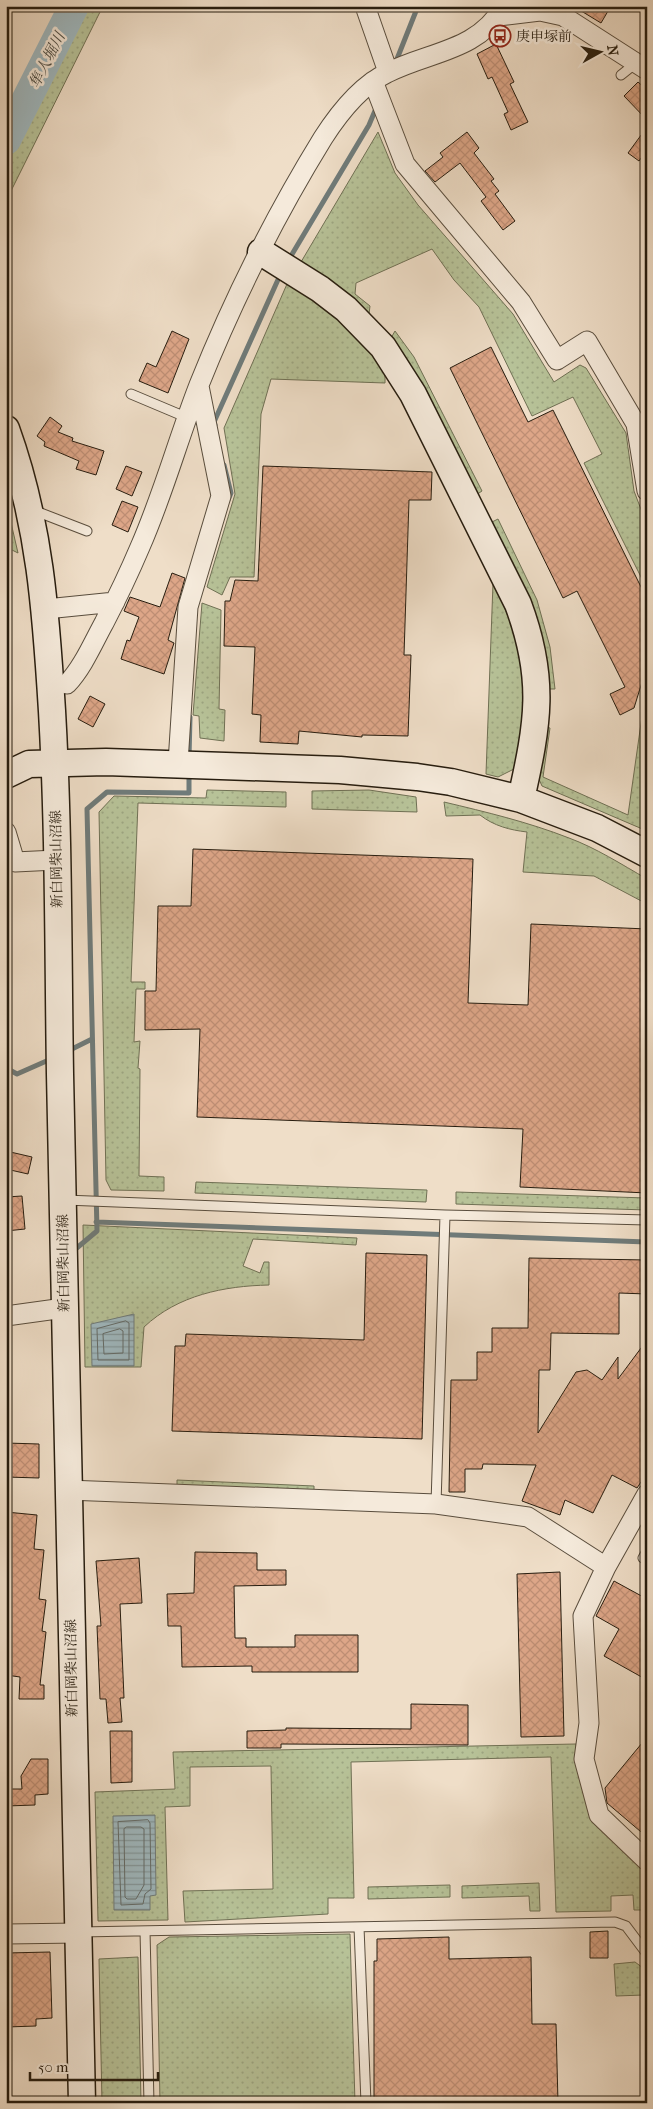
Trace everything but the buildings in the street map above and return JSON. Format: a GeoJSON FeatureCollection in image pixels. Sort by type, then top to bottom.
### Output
{"type":"FeatureCollection","features":[{"type":"Feature","properties":{"kind":"street"},"geometry":{"type":"LineString","coordinates":[[365,6],[380,77],[405,164],[521,302],[557,360],[587,341],[642,424],[647,491]]}},
{"type":"Feature","properties":{"kind":"street"},"geometry":{"type":"LineString","coordinates":[[67,684],[73,677],[115,602],[141,546],[199,385],[260,252],[324,136],[352,100],[380,77],[468,42],[490,26],[501,11],[540,11],[563,16],[644,68]]}},
{"type":"Feature","properties":{"kind":"street"},"geometry":{"type":"LineString","coordinates":[[260,252],[320,289],[346,309],[383,347],[413,394],[518,604],[527,628],[538,706],[535,734],[521,799]]}},
{"type":"Feature","properties":{"kind":"street"},"geometry":{"type":"LineString","coordinates":[[178,763],[188,606],[221,496],[199,385]]}},
{"type":"Feature","properties":{"kind":"street","name":"新白岡柴山沼線"},"geometry":{"type":"LineString","coordinates":[[6,429],[19,464],[30,509],[46,609],[55,762],[67,1490],[82,2103]]}},
{"type":"Feature","properties":{"kind":"street"},"geometry":{"type":"LineString","coordinates":[[46,609],[115,602]]}},
{"type":"Feature","properties":{"kind":"street"},"geometry":{"type":"LineString","coordinates":[[6,776],[29,764],[55,762],[178,763],[382,773],[451,782],[521,799],[596,828],[647,854]]}},
{"type":"Feature","properties":{"kind":"street"},"geometry":{"type":"LineString","coordinates":[[6,832],[15,862],[56,860]]}},
{"type":"Feature","properties":{"kind":"street"},"geometry":{"type":"LineString","coordinates":[[6,1316],[64,1308]]}},
{"type":"Feature","properties":{"kind":"street"},"geometry":{"type":"LineString","coordinates":[[67,1490],[436,1504],[528,1517],[606,1567]]}},
{"type":"Feature","properties":{"kind":"street"},"geometry":{"type":"LineString","coordinates":[[647,1494],[606,1567],[583,1616],[589,1723],[584,1759],[599,1815],[647,1861]]}},
{"type":"Feature","properties":{"kind":"street"},"geometry":{"type":"LineString","coordinates":[[6,1934],[78,1932]]}},
{"type":"Feature","properties":{"kind":"lane"},"geometry":{"type":"LineString","coordinates":[[621,75],[644,68]]}},
{"type":"Feature","properties":{"kind":"lane"},"geometry":{"type":"LineString","coordinates":[[131,394],[188,418]]}},
{"type":"Feature","properties":{"kind":"lane"},"geometry":{"type":"LineString","coordinates":[[30,509],[87,531]]}},
{"type":"Feature","properties":{"kind":"lane"},"geometry":{"type":"LineString","coordinates":[[62,1200],[445,1215],[647,1220]]}},
{"type":"Feature","properties":{"kind":"lane"},"geometry":{"type":"LineString","coordinates":[[436,1504],[445,1215]]}},
{"type":"Feature","properties":{"kind":"lane"},"geometry":{"type":"LineString","coordinates":[[647,1551],[643,1558],[647,1560]]}},
{"type":"Feature","properties":{"kind":"lane"},"geometry":{"type":"LineString","coordinates":[[78,1932],[615,1922],[626,1926],[647,1954]]}},
{"type":"Feature","properties":{"kind":"lane"},"geometry":{"type":"LineString","coordinates":[[359,1927],[366,2103]]}},
{"type":"Feature","properties":{"kind":"lane"},"geometry":{"type":"LineString","coordinates":[[145,1931],[149,2103]]}},
{"type":"Feature","properties":{"kind":"green space"},"geometry":{"type":"Polygon","coordinates":[[[63,6],[69,6],[6,133],[6,120],[63,6]]]}},
{"type":"Feature","properties":{"kind":"green space"},"geometry":{"type":"Polygon","coordinates":[[[81,6],[103,6],[6,201],[6,156],[81,6]]]}},
{"type":"Feature","properties":{"kind":"green space"},"geometry":{"type":"Polygon","coordinates":[[[378,132],[395,173],[418,205],[513,314],[554,382],[580,365],[586,368],[626,433],[634,491],[647,525],[647,589],[584,463],[602,454],[573,397],[532,416],[479,307],[454,280],[432,249],[356,283],[355,294],[370,306],[369,314],[339,287],[301,262],[378,132]]]}},
{"type":"Feature","properties":{"kind":"green space"},"geometry":{"type":"Polygon","coordinates":[[[287,284],[322,306],[353,330],[380,363],[385,374],[385,383],[271,379],[261,414],[254,577],[230,577],[222,595],[207,587],[235,494],[224,428],[287,284]]]}},
{"type":"Feature","properties":{"kind":"green space"},"geometry":{"type":"Polygon","coordinates":[[[395,331],[414,357],[482,491],[476,495],[427,394],[391,338],[395,331]]]}},
{"type":"Feature","properties":{"kind":"green space"},"geometry":{"type":"Polygon","coordinates":[[[6,501],[18,553],[6,547],[6,501]]]}},
{"type":"Feature","properties":{"kind":"green space"},"geometry":{"type":"Polygon","coordinates":[[[498,519],[537,600],[550,647],[555,689],[548,689],[490,523],[498,519]]]}},
{"type":"Feature","properties":{"kind":"green space"},"geometry":{"type":"Polygon","coordinates":[[[493,583],[508,617],[519,650],[525,703],[523,739],[516,768],[498,777],[486,774],[493,583]]]}},
{"type":"Feature","properties":{"kind":"green space"},"geometry":{"type":"Polygon","coordinates":[[[202,603],[221,610],[219,709],[225,710],[224,741],[200,738],[199,716],[193,715],[202,603]]]}},
{"type":"Feature","properties":{"kind":"green space"},"geometry":{"type":"Polygon","coordinates":[[[647,681],[647,831],[542,786],[538,777],[547,727],[550,728],[543,777],[628,815],[647,681]]]}},
{"type":"Feature","properties":{"kind":"green space"},"geometry":{"type":"Polygon","coordinates":[[[207,790],[286,792],[286,807],[138,803],[131,982],[145,982],[145,989],[136,989],[134,1042],[140,1041],[138,1068],[140,1069],[139,1176],[164,1177],[164,1191],[111,1190],[106,1180],[99,812],[114,796],[206,798],[207,790]]]}},
{"type":"Feature","properties":{"kind":"green space"},"geometry":{"type":"Polygon","coordinates":[[[369,790],[416,797],[417,812],[312,809],[312,791],[369,790]]]}},
{"type":"Feature","properties":{"kind":"green space"},"geometry":{"type":"Polygon","coordinates":[[[444,802],[554,832],[599,851],[647,879],[647,904],[594,876],[523,872],[527,832],[502,827],[480,815],[446,816],[444,802]]]}},
{"type":"Feature","properties":{"kind":"green space"},"geometry":{"type":"Polygon","coordinates":[[[196,1182],[427,1190],[426,1202],[195,1193],[196,1182]]]}},
{"type":"Feature","properties":{"kind":"green space"},"geometry":{"type":"Polygon","coordinates":[[[456,1192],[647,1198],[647,1210],[456,1204],[456,1192]]]}},
{"type":"Feature","properties":{"kind":"green space"},"geometry":{"type":"Polygon","coordinates":[[[83,1225],[357,1238],[356,1245],[253,1239],[243,1266],[260,1273],[264,1262],[269,1262],[269,1285],[235,1287],[202,1294],[157,1316],[144,1327],[141,1367],[85,1367],[83,1225]]]}},
{"type":"Feature","properties":{"kind":"green space"},"geometry":{"type":"Polygon","coordinates":[[[177,1480],[314,1486],[314,1491],[177,1485],[177,1480]]]}},
{"type":"Feature","properties":{"kind":"green space"},"geometry":{"type":"Polygon","coordinates":[[[576,1744],[575,1760],[637,1864],[647,1875],[647,1916],[643,1910],[634,1910],[633,1895],[611,1896],[611,1911],[556,1912],[551,1757],[351,1762],[354,1898],[328,1898],[328,1914],[185,1922],[183,1891],[273,1889],[271,1766],[190,1767],[190,1806],[165,1807],[168,1920],[98,1921],[95,1792],[175,1789],[173,1752],[576,1744]]]}},
{"type":"Feature","properties":{"kind":"green space"},"geometry":{"type":"Polygon","coordinates":[[[539,1883],[540,1911],[530,1911],[529,1896],[462,1898],[462,1886],[539,1883]]]}},
{"type":"Feature","properties":{"kind":"green space"},"geometry":{"type":"Polygon","coordinates":[[[450,1885],[450,1897],[368,1899],[368,1887],[450,1885]]]}},
{"type":"Feature","properties":{"kind":"green space"},"geometry":{"type":"Polygon","coordinates":[[[350,1934],[355,2103],[160,2103],[157,1945],[169,1937],[350,1934]]]}},
{"type":"Feature","properties":{"kind":"green space"},"geometry":{"type":"Polygon","coordinates":[[[138,1957],[141,2103],[102,2103],[99,1959],[138,1957]]]}},
{"type":"Feature","properties":{"kind":"green space"},"geometry":{"type":"Polygon","coordinates":[[[635,1962],[647,1971],[647,2093],[644,1995],[616,1996],[614,1964],[635,1962]]]}},
{"type":"Feature","properties":{"kind":"water"},"geometry":{"type":"Polygon","coordinates":[[[134,1314],[134,1366],[92,1366],[91,1324],[134,1314]]]}},
{"type":"Feature","properties":{"kind":"water"},"geometry":{"type":"Polygon","coordinates":[[[155,1815],[156,1895],[150,1896],[150,1910],[114,1910],[113,1816],[155,1815]]]}},
{"type":"Feature","properties":{"kind":"waterway","name":"隼人堀川"},"geometry":{"type":"LineString","coordinates":[[6,140],[74,6]]}},
{"type":"Feature","properties":{"kind":"waterway"},"geometry":{"type":"LineString","coordinates":[[395,64],[418,6]]}},
{"type":"Feature","properties":{"kind":"waterway"},"geometry":{"type":"LineString","coordinates":[[288,261],[369,125],[377,106]]}},
{"type":"Feature","properties":{"kind":"waterway"},"geometry":{"type":"LineString","coordinates":[[215,425],[214,422],[281,273]]}},
{"type":"Feature","properties":{"kind":"waterway"},"geometry":{"type":"LineString","coordinates":[[224,465],[231,493],[228,500]]}},
{"type":"Feature","properties":{"kind":"waterway"},"geometry":{"type":"LineString","coordinates":[[189,758],[190,717]]}},
{"type":"Feature","properties":{"kind":"waterway"},"geometry":{"type":"LineString","coordinates":[[72,1252],[97,1231],[87,809],[107,792],[189,793],[189,772]]}},
{"type":"Feature","properties":{"kind":"waterway"},"geometry":{"type":"LineString","coordinates":[[68,1051],[92,1039]]}},
{"type":"Feature","properties":{"kind":"waterway"},"geometry":{"type":"LineString","coordinates":[[6,1068],[17,1074],[51,1059]]}},
{"type":"Feature","properties":{"kind":"waterway"},"geometry":{"type":"LineString","coordinates":[[96,1222],[647,1242]]}},
{"type":"Feature","properties":{"kind":"place","name":"庚申塚前"},"geometry":{"type":"Point","coordinates":[500,36]}}]}
